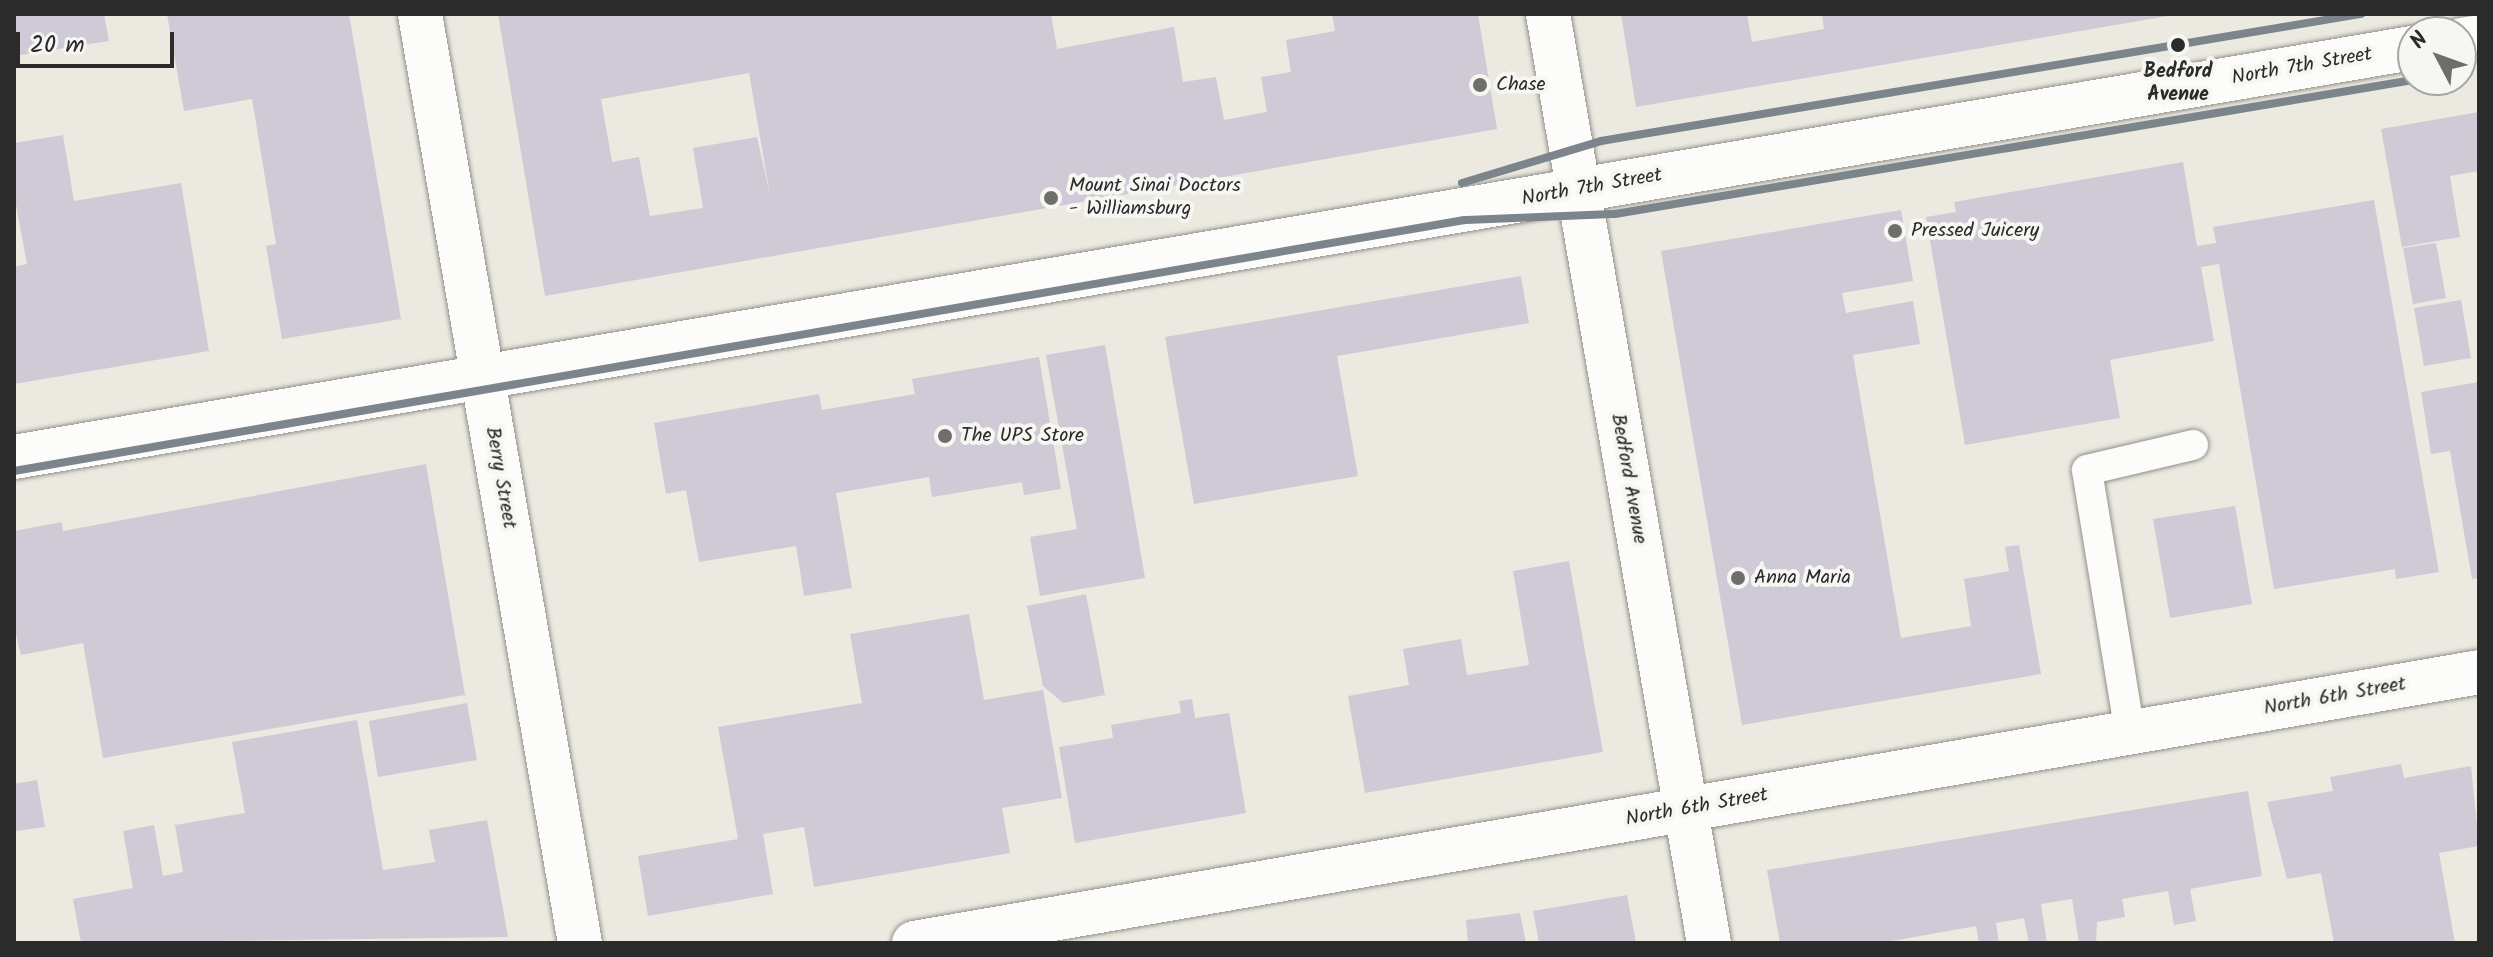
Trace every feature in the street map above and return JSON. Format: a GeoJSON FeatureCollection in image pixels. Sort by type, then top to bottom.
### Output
{"type":"FeatureCollection","features":[{"type":"Feature","properties":{"kind":"street","name":"Berry Street"},"geometry":{"type":"LineString","coordinates":[[420,14],[580,943]]}},
{"type":"Feature","properties":{"kind":"street","name":"Bedford Avenue"},"geometry":{"type":"LineString","coordinates":[[1548,14],[1709,943]]}},
{"type":"Feature","properties":{"kind":"street","name":"North 7th Street"},"geometry":{"type":"LineString","coordinates":[[14,457],[2397,51]]}},
{"type":"Feature","properties":{"kind":"street","name":"North 6th Street"},"geometry":{"type":"LineString","coordinates":[[914,943],[2479,672]]}},
{"type":"Feature","properties":{"kind":"lane"},"geometry":{"type":"LineString","coordinates":[[2130,733],[2087,470],[2193,445]]}},
{"type":"Feature","properties":{"kind":"building"},"geometry":{"type":"Polygon","coordinates":[[[14,14],[104,14],[109,41],[14,56],[14,14]]]}},
{"type":"Feature","properties":{"kind":"building"},"geometry":{"type":"Polygon","coordinates":[[[167,14],[349,14],[401,319],[282,339],[266,246],[276,244],[252,99],[184,111],[167,14]]]}},
{"type":"Feature","properties":{"kind":"building"},"geometry":{"type":"Polygon","coordinates":[[[498,14],[1051,14],[1057,49],[1174,27],[1183,82],[1216,77],[1224,120],[1267,112],[1261,77],[1291,72],[1286,40],[1335,31],[1332,14],[1478,14],[1497,129],[545,296],[498,14]],[[749,73],[601,99],[612,162],[639,157],[650,216],[703,208],[693,148],[757,137],[770,195],[749,73]]]}},
{"type":"Feature","properties":{"kind":"building"},"geometry":{"type":"Polygon","coordinates":[[[1621,14],[1747,14],[1752,42],[1824,29],[1822,14],[2168,16],[1636,107],[1621,14]]]}},
{"type":"Feature","properties":{"kind":"building"},"geometry":{"type":"Polygon","coordinates":[[[2479,112],[2479,171],[2450,176],[2460,237],[2402,247],[2381,129],[2479,112]]]}},
{"type":"Feature","properties":{"kind":"building"},"geometry":{"type":"Polygon","coordinates":[[[63,135],[74,201],[181,183],[209,351],[14,384],[14,267],[27,264],[14,194],[14,143],[63,135]]]}},
{"type":"Feature","properties":{"kind":"building"},"geometry":{"type":"Polygon","coordinates":[[[2183,162],[2197,246],[2216,243],[2213,227],[2374,200],[2439,572],[2396,579],[2395,569],[2274,589],[2219,264],[2201,267],[2214,341],[2110,360],[2120,418],[1965,445],[1926,217],[1956,212],[1954,202],[2183,162]]]}},
{"type":"Feature","properties":{"kind":"building"},"geometry":{"type":"Polygon","coordinates":[[[1901,210],[1913,281],[1842,293],[1846,313],[1913,301],[1920,344],[1853,355],[1901,638],[1971,626],[1964,579],[2009,571],[2005,547],[2019,545],[2041,674],[1742,725],[1661,251],[1901,210]]]}},
{"type":"Feature","properties":{"kind":"building"},"geometry":{"type":"Polygon","coordinates":[[[2436,243],[2446,298],[2413,304],[2403,248],[2436,243]]]}},
{"type":"Feature","properties":{"kind":"building"},"geometry":{"type":"Polygon","coordinates":[[[1521,276],[1529,323],[1337,356],[1358,476],[1194,504],[1165,337],[1521,276]]]}},
{"type":"Feature","properties":{"kind":"building"},"geometry":{"type":"Polygon","coordinates":[[[2461,300],[2471,358],[2424,366],[2414,308],[2461,300]]]}},
{"type":"Feature","properties":{"kind":"building"},"geometry":{"type":"Polygon","coordinates":[[[1105,345],[1145,578],[1040,596],[1030,537],[1077,529],[1046,355],[1105,345]]]}},
{"type":"Feature","properties":{"kind":"building"},"geometry":{"type":"Polygon","coordinates":[[[1039,357],[1061,489],[1024,495],[1022,482],[932,497],[929,477],[836,493],[852,588],[804,596],[796,546],[699,562],[686,490],[666,494],[654,423],[819,394],[822,410],[915,394],[912,379],[1039,357]]]}},
{"type":"Feature","properties":{"kind":"building"},"geometry":{"type":"Polygon","coordinates":[[[2479,382],[2479,578],[2472,579],[2450,451],[2431,454],[2421,392],[2479,382]]]}},
{"type":"Feature","properties":{"kind":"building"},"geometry":{"type":"Polygon","coordinates":[[[426,464],[465,695],[103,758],[83,643],[21,655],[14,626],[14,531],[62,522],[63,531],[426,464]]]}},
{"type":"Feature","properties":{"kind":"building"},"geometry":{"type":"Polygon","coordinates":[[[2235,506],[2252,604],[2170,618],[2153,519],[2235,506]]]}},
{"type":"Feature","properties":{"kind":"building"},"geometry":{"type":"Polygon","coordinates":[[[1569,561],[1603,752],[1365,793],[1348,696],[1409,685],[1403,649],[1461,639],[1467,675],[1529,665],[1513,571],[1569,561]]]}},
{"type":"Feature","properties":{"kind":"building"},"geometry":{"type":"Polygon","coordinates":[[[1086,594],[1105,695],[1063,703],[1043,686],[1027,606],[1086,594]]]}},
{"type":"Feature","properties":{"kind":"building"},"geometry":{"type":"Polygon","coordinates":[[[969,614],[984,700],[1043,690],[1062,798],[1002,808],[1010,853],[814,887],[804,827],[763,834],[773,894],[648,916],[638,856],[738,839],[718,727],[862,703],[850,634],[969,614]]]}},
{"type":"Feature","properties":{"kind":"building"},"geometry":{"type":"Polygon","coordinates":[[[1192,699],[1195,718],[1229,713],[1246,813],[1075,843],[1059,747],[1113,738],[1111,725],[1181,713],[1179,701],[1192,699]]]}},
{"type":"Feature","properties":{"kind":"building"},"geometry":{"type":"Polygon","coordinates":[[[467,703],[477,760],[378,777],[369,721],[467,703]]]}},
{"type":"Feature","properties":{"kind":"building"},"geometry":{"type":"Polygon","coordinates":[[[357,720],[383,870],[435,862],[429,830],[487,820],[508,937],[81,943],[73,899],[133,888],[123,831],[154,825],[163,876],[183,872],[175,825],[245,813],[232,742],[357,720]]]}},
{"type":"Feature","properties":{"kind":"building"},"geometry":{"type":"Polygon","coordinates":[[[2401,764],[2404,778],[2471,766],[2479,846],[2439,853],[2455,943],[2334,943],[2321,873],[2287,879],[2267,802],[2333,791],[2330,777],[2401,764]]]}},
{"type":"Feature","properties":{"kind":"building"},"geometry":{"type":"Polygon","coordinates":[[[37,780],[45,827],[16,831],[14,784],[37,780]]]}},
{"type":"Feature","properties":{"kind":"building"},"geometry":{"type":"Polygon","coordinates":[[[2248,791],[2262,876],[2190,889],[2196,921],[2174,925],[2168,891],[2122,899],[2125,917],[2097,922],[2096,943],[2079,943],[2072,899],[2041,904],[2047,943],[2029,943],[2024,918],[1996,923],[1999,943],[1979,943],[1976,926],[1881,943],[1780,943],[1767,870],[2248,791]]]}},
{"type":"Feature","properties":{"kind":"building"},"geometry":{"type":"Polygon","coordinates":[[[1627,895],[1636,943],[1539,943],[1533,911],[1627,895]]]}},
{"type":"Feature","properties":{"kind":"building"},"geometry":{"type":"Polygon","coordinates":[[[1520,913],[1526,943],[1468,943],[1466,920],[1520,913]]]}},
{"type":"Feature","properties":{"kind":"transit line"},"geometry":{"type":"LineString","coordinates":[[1462,183],[1601,141],[2361,14]]}},
{"type":"Feature","properties":{"kind":"transit line"},"geometry":{"type":"LineString","coordinates":[[14,471],[1464,220],[1615,214],[2397,83]]}},
{"type":"Feature","properties":{"kind":"place","name":"Bedford Avenue"},"geometry":{"type":"Point","coordinates":[2178,45]}},
{"type":"Feature","properties":{"kind":"place","name":"Chase"},"geometry":{"type":"Point","coordinates":[1480,85]}},
{"type":"Feature","properties":{"kind":"place","name":"Mount Sinai Doctors - Williamsburg"},"geometry":{"type":"Point","coordinates":[1051,198]}},
{"type":"Feature","properties":{"kind":"place","name":"Pressed Juicery"},"geometry":{"type":"Point","coordinates":[1895,231]}},
{"type":"Feature","properties":{"kind":"place","name":"The UPS Store"},"geometry":{"type":"Point","coordinates":[945,436]}},
{"type":"Feature","properties":{"kind":"place","name":"Anna Maria"},"geometry":{"type":"Point","coordinates":[1738,578]}}]}
